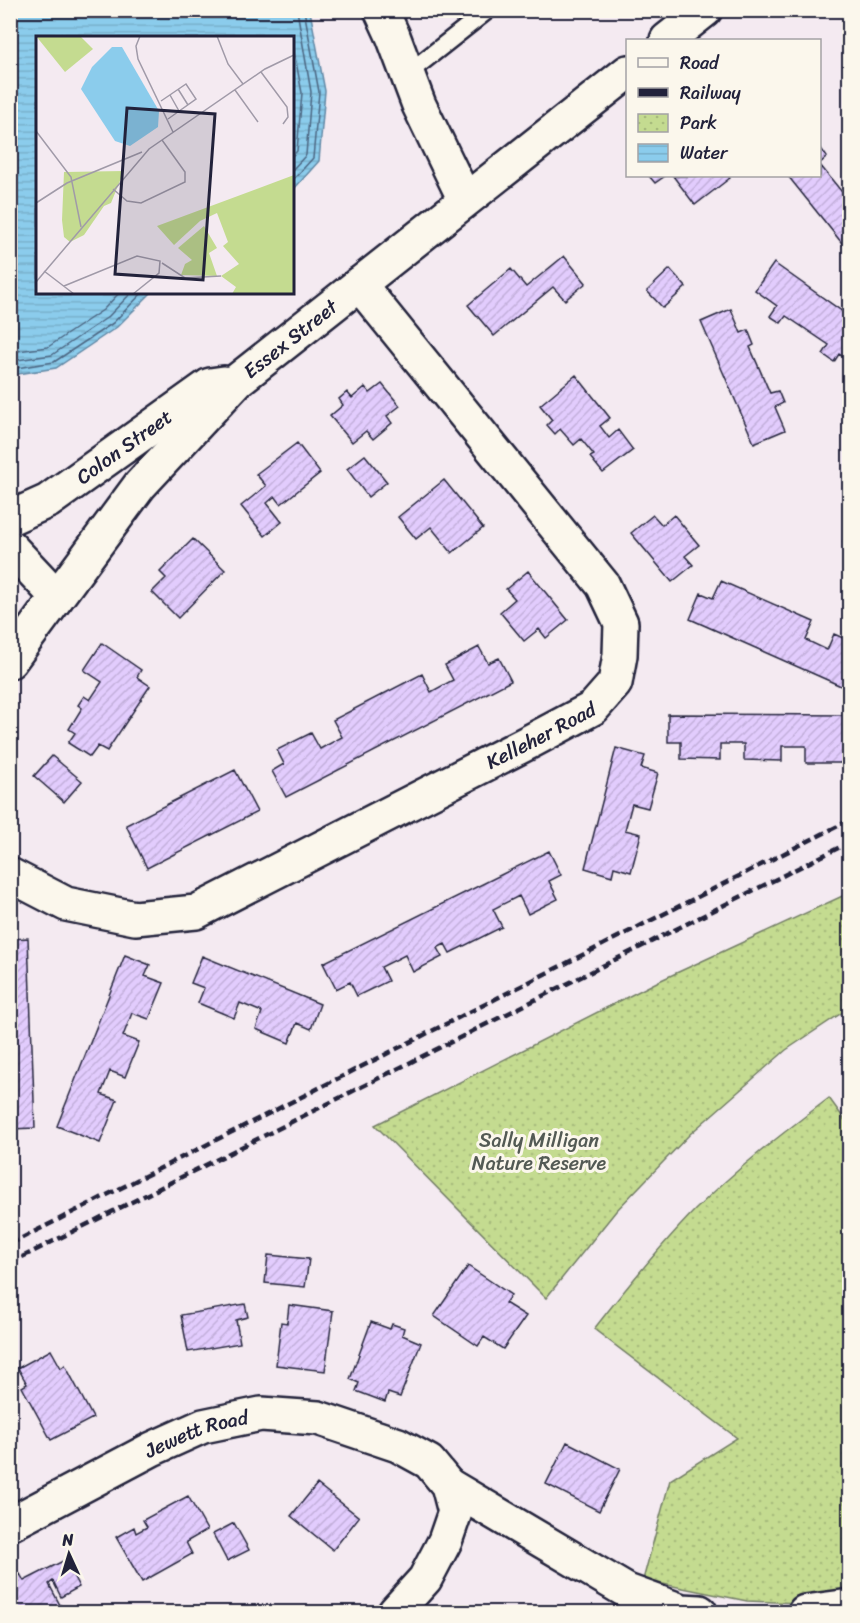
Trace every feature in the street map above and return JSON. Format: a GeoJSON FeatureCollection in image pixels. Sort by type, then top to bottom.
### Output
{"type":"FeatureCollection","features":[{"type":"Feature","properties":{"kind":"street"},"geometry":{"type":"LineString","coordinates":[[381,10],[419,105],[465,200]]}},
{"type":"Feature","properties":{"kind":"street"},"geometry":{"type":"LineString","coordinates":[[668,39],[705,10]]}},
{"type":"Feature","properties":{"kind":"street","name":"Essex Street"},"geometry":{"type":"LineString","coordinates":[[10,661],[140,484],[237,380],[626,73]]}},
{"type":"Feature","properties":{"kind":"street","name":"Kelleher Road"},"geometry":{"type":"LineString","coordinates":[[10,875],[66,904],[135,918],[196,912],[593,708],[615,683],[621,655],[621,623],[603,585],[360,284]]}},
{"type":"Feature","properties":{"kind":"street","name":"Colon Street"},"geometry":{"type":"LineString","coordinates":[[10,518],[48,501],[210,385],[237,380]]}},
{"type":"Feature","properties":{"kind":"street"},"geometry":{"type":"LineString","coordinates":[[10,547],[57,597]]}},
{"type":"Feature","properties":{"kind":"street","name":"Jewett Road"},"geometry":{"type":"LineString","coordinates":[[10,1524],[152,1449],[203,1426],[261,1414],[318,1418],[398,1445],[429,1462],[448,1485]]}},
{"type":"Feature","properties":{"kind":"street"},"geometry":{"type":"LineString","coordinates":[[448,1485],[627,1591],[688,1612]]}},
{"type":"Feature","properties":{"kind":"street"},"geometry":{"type":"LineString","coordinates":[[395,1612],[425,1579],[445,1541],[455,1512],[448,1485]]}},
{"type":"Feature","properties":{"kind":"street"},"geometry":{"type":"LineString","coordinates":[[805,1612],[849,1606]]}},
{"type":"Feature","properties":{"kind":"lane"},"geometry":{"type":"LineString","coordinates":[[407,74],[488,10]]}},
{"type":"Feature","properties":{"kind":"green space","name":"Sally Milligan Nature Reserve"},"geometry":{"type":"Polygon","coordinates":[[[849,893],[849,1008],[786,1050],[690,1134],[616,1211],[546,1298],[375,1125],[659,981],[849,893]]]}},
{"type":"Feature","properties":{"kind":"green space"},"geometry":{"type":"Polygon","coordinates":[[[829,1098],[850,1127],[849,1599],[799,1603],[747,1601],[643,1580],[670,1480],[737,1438],[594,1329],[643,1268],[695,1210],[743,1166],[829,1098]]]}},
{"type":"Feature","properties":{"kind":"water"},"geometry":{"type":"Polygon","coordinates":[[[10,11],[310,11],[325,91],[319,161],[294,189],[294,36],[36,36],[36,294],[150,294],[117,327],[56,368],[11,375],[10,11]]]}},
{"type":"Feature","properties":{"kind":"building"},"geometry":{"type":"Polygon","coordinates":[[[821,148],[827,157],[821,162],[821,148]]]}},
{"type":"Feature","properties":{"kind":"building"},"geometry":{"type":"Polygon","coordinates":[[[821,166],[850,202],[850,253],[789,177],[821,177],[821,166]]]}},
{"type":"Feature","properties":{"kind":"building"},"geometry":{"type":"Polygon","coordinates":[[[650,177],[664,177],[655,183],[650,177]]]}},
{"type":"Feature","properties":{"kind":"building"},"geometry":{"type":"Polygon","coordinates":[[[674,177],[730,178],[695,205],[674,177]]]}},
{"type":"Feature","properties":{"kind":"building"},"geometry":{"type":"Polygon","coordinates":[[[564,256],[586,283],[565,300],[553,287],[494,336],[468,305],[511,269],[526,287],[564,256]]]}},
{"type":"Feature","properties":{"kind":"building"},"geometry":{"type":"Polygon","coordinates":[[[774,263],[850,317],[850,361],[839,354],[834,362],[823,354],[829,345],[786,316],[781,323],[770,316],[777,306],[755,290],[774,263]]]}},
{"type":"Feature","properties":{"kind":"building"},"geometry":{"type":"Polygon","coordinates":[[[670,269],[686,287],[663,308],[647,291],[670,269]]]}},
{"type":"Feature","properties":{"kind":"building"},"geometry":{"type":"Polygon","coordinates":[[[731,309],[741,333],[748,330],[754,345],[750,347],[770,393],[778,391],[783,403],[775,407],[785,430],[754,443],[701,322],[731,309]]]}},
{"type":"Feature","properties":{"kind":"building"},"geometry":{"type":"Polygon","coordinates":[[[576,375],[610,418],[600,426],[609,438],[618,430],[633,450],[603,473],[590,457],[594,455],[581,439],[574,445],[560,429],[555,434],[547,425],[552,420],[540,405],[576,375]]]}},
{"type":"Feature","properties":{"kind":"building"},"geometry":{"type":"Polygon","coordinates":[[[382,384],[400,406],[387,416],[392,423],[373,439],[366,431],[352,442],[330,416],[343,405],[339,399],[347,392],[352,398],[365,387],[370,393],[382,384]]]}},
{"type":"Feature","properties":{"kind":"building"},"geometry":{"type":"Polygon","coordinates":[[[297,443],[320,473],[281,504],[275,496],[267,503],[282,522],[265,536],[241,506],[266,486],[256,474],[297,443]]]}},
{"type":"Feature","properties":{"kind":"building"},"geometry":{"type":"Polygon","coordinates":[[[365,455],[387,482],[368,497],[347,469],[365,455]]]}},
{"type":"Feature","properties":{"kind":"building"},"geometry":{"type":"Polygon","coordinates":[[[444,480],[483,528],[452,553],[431,527],[416,539],[398,517],[444,480]]]}},
{"type":"Feature","properties":{"kind":"building"},"geometry":{"type":"Polygon","coordinates":[[[653,515],[662,525],[674,515],[699,545],[685,556],[693,565],[672,582],[631,533],[653,515]]]}},
{"type":"Feature","properties":{"kind":"building"},"geometry":{"type":"Polygon","coordinates":[[[850,535],[850,550],[843,541],[850,535]]]}},
{"type":"Feature","properties":{"kind":"building"},"geometry":{"type":"Polygon","coordinates":[[[193,539],[225,570],[178,618],[152,592],[166,578],[160,572],[193,539]]]}},
{"type":"Feature","properties":{"kind":"building"},"geometry":{"type":"Polygon","coordinates":[[[528,571],[568,620],[546,638],[539,629],[524,641],[500,612],[515,599],[506,589],[528,571]]]}},
{"type":"Feature","properties":{"kind":"building"},"geometry":{"type":"Polygon","coordinates":[[[721,581],[814,622],[806,640],[827,650],[834,634],[850,641],[850,690],[690,619],[701,593],[713,598],[721,581]]]}},
{"type":"Feature","properties":{"kind":"building"},"geometry":{"type":"Polygon","coordinates":[[[102,643],[141,670],[137,677],[150,686],[107,751],[98,746],[90,757],[68,743],[75,733],[69,729],[82,708],[78,705],[84,696],[90,700],[102,682],[84,670],[102,643]]]}},
{"type":"Feature","properties":{"kind":"building"},"geometry":{"type":"Polygon","coordinates":[[[479,647],[488,663],[499,658],[511,681],[286,797],[272,771],[284,764],[277,750],[311,733],[320,749],[342,737],[333,720],[422,674],[431,692],[453,680],[445,665],[479,647]]]}},
{"type":"Feature","properties":{"kind":"building"},"geometry":{"type":"Polygon","coordinates":[[[668,714],[850,715],[850,743],[844,743],[843,763],[806,763],[806,746],[782,746],[782,761],[744,760],[744,744],[720,744],[720,760],[681,759],[681,742],[668,742],[668,714]]]}},
{"type":"Feature","properties":{"kind":"building"},"geometry":{"type":"Polygon","coordinates":[[[616,748],[645,756],[641,768],[658,773],[648,808],[632,804],[625,830],[641,834],[631,872],[614,867],[612,876],[585,868],[616,748]]]}},
{"type":"Feature","properties":{"kind":"building"},"geometry":{"type":"Polygon","coordinates":[[[52,756],[82,781],[64,802],[34,776],[52,756]]]}},
{"type":"Feature","properties":{"kind":"building"},"geometry":{"type":"Polygon","coordinates":[[[235,770],[257,812],[147,868],[126,825],[235,770]]]}},
{"type":"Feature","properties":{"kind":"building"},"geometry":{"type":"Polygon","coordinates":[[[549,851],[561,875],[549,881],[558,899],[528,914],[519,896],[493,909],[502,927],[450,953],[445,944],[437,948],[442,957],[413,972],[405,955],[381,967],[388,981],[357,996],[350,982],[336,989],[323,963],[549,851]]]}},
{"type":"Feature","properties":{"kind":"building"},"geometry":{"type":"Polygon","coordinates":[[[28,938],[35,1128],[10,1129],[10,939],[28,938]]]}},
{"type":"Feature","properties":{"kind":"building"},"geometry":{"type":"Polygon","coordinates":[[[125,955],[150,965],[145,976],[164,983],[149,1019],[132,1013],[123,1036],[139,1042],[125,1077],[110,1071],[101,1094],[117,1100],[100,1143],[57,1126],[125,955]]]}},
{"type":"Feature","properties":{"kind":"building"},"geometry":{"type":"Polygon","coordinates":[[[202,956],[320,1004],[311,1029],[297,1023],[289,1043],[256,1029],[262,1012],[240,1003],[234,1018],[198,1003],[204,988],[191,983],[202,956]]]}},
{"type":"Feature","properties":{"kind":"building"},"geometry":{"type":"Polygon","coordinates":[[[268,1255],[309,1259],[305,1287],[265,1283],[268,1255]]]}},
{"type":"Feature","properties":{"kind":"building"},"geometry":{"type":"Polygon","coordinates":[[[468,1266],[511,1295],[505,1303],[526,1316],[503,1349],[484,1337],[478,1346],[434,1316],[468,1266]]]}},
{"type":"Feature","properties":{"kind":"building"},"geometry":{"type":"Polygon","coordinates":[[[245,1304],[248,1317],[236,1320],[240,1343],[188,1352],[181,1315],[245,1304]]]}},
{"type":"Feature","properties":{"kind":"building"},"geometry":{"type":"Polygon","coordinates":[[[289,1305],[333,1311],[325,1371],[276,1365],[281,1322],[287,1323],[289,1305]]]}},
{"type":"Feature","properties":{"kind":"building"},"geometry":{"type":"Polygon","coordinates":[[[371,1322],[390,1329],[392,1324],[404,1328],[402,1335],[421,1343],[400,1397],[388,1393],[385,1402],[356,1391],[359,1383],[350,1379],[371,1322]]]}},
{"type":"Feature","properties":{"kind":"building"},"geometry":{"type":"Polygon","coordinates":[[[51,1350],[61,1368],[65,1365],[93,1418],[51,1440],[22,1387],[27,1384],[18,1368],[51,1350]]]}},
{"type":"Feature","properties":{"kind":"building"},"geometry":{"type":"Polygon","coordinates":[[[567,1442],[620,1469],[599,1511],[546,1484],[567,1442]]]}},
{"type":"Feature","properties":{"kind":"building"},"geometry":{"type":"Polygon","coordinates":[[[317,1484],[359,1517],[333,1550],[291,1516],[317,1484]]]}},
{"type":"Feature","properties":{"kind":"building"},"geometry":{"type":"Polygon","coordinates":[[[188,1496],[207,1530],[186,1542],[192,1554],[142,1582],[116,1537],[134,1527],[136,1533],[147,1527],[143,1520],[188,1496]]]}},
{"type":"Feature","properties":{"kind":"building"},"geometry":{"type":"Polygon","coordinates":[[[234,1523],[249,1550],[227,1561],[213,1534],[234,1523]]]}},
{"type":"Feature","properties":{"kind":"building"},"geometry":{"type":"Polygon","coordinates":[[[65,1560],[79,1587],[61,1597],[53,1581],[49,1584],[61,1607],[50,1612],[10,1612],[10,1579],[20,1574],[24,1581],[65,1560]]]}},
{"type":"Feature","properties":{"kind":"railway"},"geometry":{"type":"LineString","coordinates":[[10,1244],[850,820]]}},
{"type":"Feature","properties":{"kind":"railway"},"geometry":{"type":"LineString","coordinates":[[10,1263],[850,842]]}}]}
